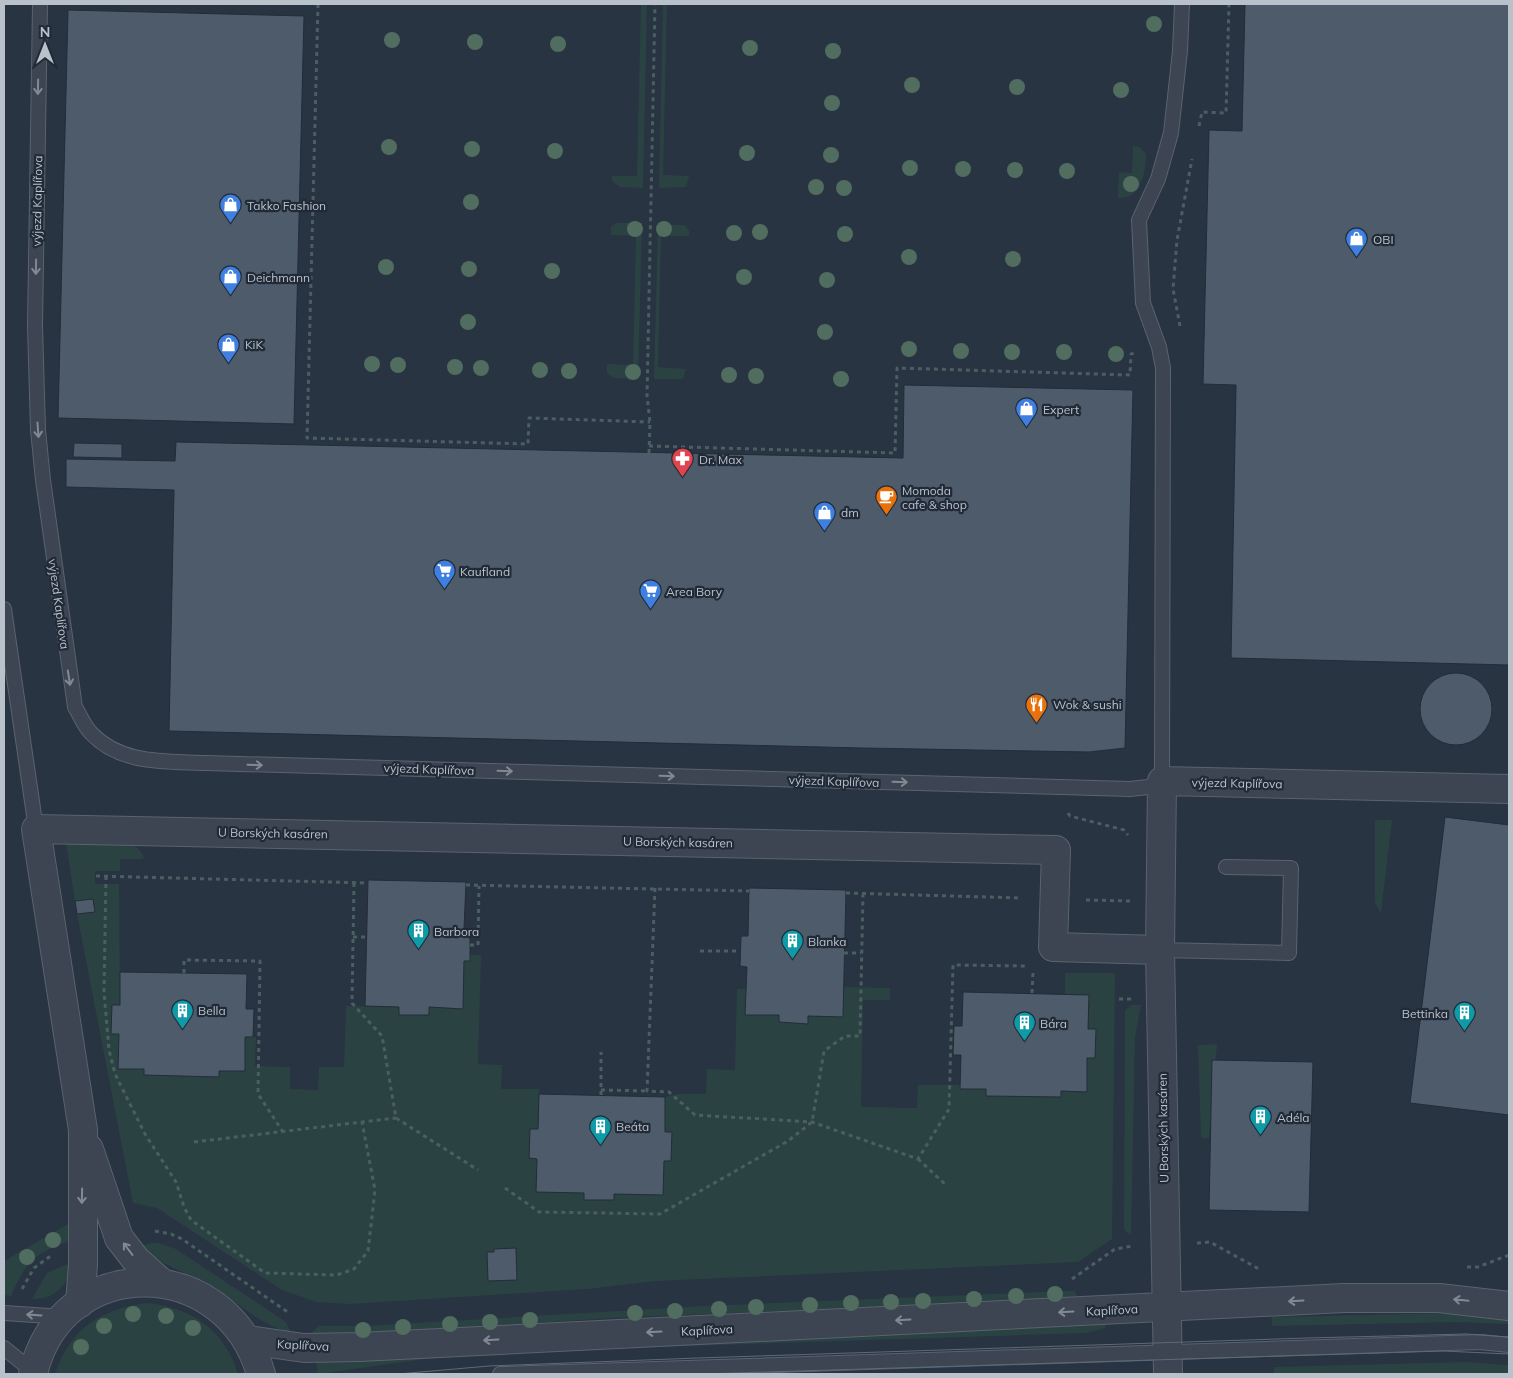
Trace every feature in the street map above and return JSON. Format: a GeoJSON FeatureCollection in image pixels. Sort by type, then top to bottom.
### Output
{"type":"FeatureCollection","features":[{"type":"Feature","properties":{"kind":"street","name":"výjezd Kaplířova"},"geometry":{"type":"LineString","coordinates":[[1162,781],[1509,788]]}},
{"type":"Feature","properties":{"kind":"street","name":"U Borských kasáren"},"geometry":{"type":"LineString","coordinates":[[1162,781],[1160,950],[1167,1307]]}},
{"type":"Feature","properties":{"kind":"street","name":"U Borských kasáren"},"geometry":{"type":"LineString","coordinates":[[36,829],[1056,850],[1053,947],[1160,950]]}},
{"type":"Feature","properties":{"kind":"street"},"geometry":{"type":"LineString","coordinates":[[36,829],[82,1130],[83,1265],[72,1310]]}},
{"type":"Feature","properties":{"kind":"street"},"geometry":{"type":"LineString","coordinates":[[82,1130],[119,1238],[136,1260],[162,1283]]}},
{"type":"Feature","properties":{"kind":"street"},"geometry":{"type":"LineString","coordinates":[[33,1373],[47,1340],[72,1310],[99,1292],[140,1282],[162,1283],[183,1288],[202,1296],[220,1308],[236,1323],[248,1340],[261,1374]]}},
{"type":"Feature","properties":{"kind":"street","name":"Kaplířova"},"geometry":{"type":"LineString","coordinates":[[248,1340],[304,1348],[359,1347],[1392,1297],[1439,1298],[1509,1306]]}},
{"type":"Feature","properties":{"kind":"street"},"geometry":{"type":"LineString","coordinates":[[1167,1307],[1168,1362]]}},
{"type":"Feature","properties":{"kind":"lane","name":"výjezd Kaplířova"},"geometry":{"type":"LineString","coordinates":[[40,4],[35,326],[42,480],[75,707],[90,732],[110,748],[139,759],[206,763],[1130,789],[1148,787],[1162,781]]}},
{"type":"Feature","properties":{"kind":"lane"},"geometry":{"type":"LineString","coordinates":[[1162,781],[1163,368],[1159,347],[1143,303],[1139,220],[1158,179],[1171,133],[1180,50],[1182,4]]}},
{"type":"Feature","properties":{"kind":"lane"},"geometry":{"type":"LineString","coordinates":[[4,609],[36,829]]}},
{"type":"Feature","properties":{"kind":"lane"},"geometry":{"type":"LineString","coordinates":[[1160,950],[1289,952],[1291,868],[1226,866]]}},
{"type":"Feature","properties":{"kind":"lane"},"geometry":{"type":"LineString","coordinates":[[4,1313],[72,1310]]}},
{"type":"Feature","properties":{"kind":"lane"},"geometry":{"type":"LineString","coordinates":[[500,1374],[1168,1362],[1480,1342],[1509,1345]]}},
{"type":"Feature","properties":{"kind":"lane"},"geometry":{"type":"LineString","coordinates":[[4,1348],[33,1373]]}},
{"type":"Feature","properties":{"kind":"path"},"geometry":{"type":"LineString","coordinates":[[318,4],[307,438],[528,444],[529,418],[650,422]]}},
{"type":"Feature","properties":{"kind":"path"},"geometry":{"type":"LineString","coordinates":[[649,453],[650,422],[647,396],[655,4]]}},
{"type":"Feature","properties":{"kind":"path"},"geometry":{"type":"LineString","coordinates":[[1198,131],[1202,112],[1226,113],[1229,4]]}},
{"type":"Feature","properties":{"kind":"path"},"geometry":{"type":"LineString","coordinates":[[649,446],[895,453],[897,368],[1130,375],[1131,354],[1183,339],[1173,289],[1177,240],[1194,149]]}},
{"type":"Feature","properties":{"kind":"path"},"geometry":{"type":"LineString","coordinates":[[1063,787],[1063,804],[1070,816],[1124,830],[1129,835]]}},
{"type":"Feature","properties":{"kind":"path"},"geometry":{"type":"LineString","coordinates":[[96,876],[368,883]]}},
{"type":"Feature","properties":{"kind":"path"},"geometry":{"type":"LineString","coordinates":[[106,876],[104,992],[109,1050],[115,1074],[145,1134],[176,1182],[184,1207],[191,1220],[265,1273],[336,1274],[354,1269],[368,1252],[375,1190],[362,1122]]}},
{"type":"Feature","properties":{"kind":"path"},"geometry":{"type":"LineString","coordinates":[[354,883],[352,1003],[382,1036],[396,1118]]}},
{"type":"Feature","properties":{"kind":"path"},"geometry":{"type":"LineString","coordinates":[[466,885],[749,891]]}},
{"type":"Feature","properties":{"kind":"path"},"geometry":{"type":"LineString","coordinates":[[470,945],[478,945],[479,886]]}},
{"type":"Feature","properties":{"kind":"path"},"geometry":{"type":"LineString","coordinates":[[647,1091],[654,888]]}},
{"type":"Feature","properties":{"kind":"path"},"geometry":{"type":"LineString","coordinates":[[846,893],[1160,902]]}},
{"type":"Feature","properties":{"kind":"path"},"geometry":{"type":"LineString","coordinates":[[504,1188],[539,1212],[660,1214],[788,1141],[812,1122],[824,1051],[845,1036],[860,1036],[863,894]]}},
{"type":"Feature","properties":{"kind":"path"},"geometry":{"type":"LineString","coordinates":[[353,937],[367,937]]}},
{"type":"Feature","properties":{"kind":"path"},"geometry":{"type":"LineString","coordinates":[[700,951],[740,951]]}},
{"type":"Feature","properties":{"kind":"path"},"geometry":{"type":"LineString","coordinates":[[844,953],[861,953]]}},
{"type":"Feature","properties":{"kind":"path"},"geometry":{"type":"LineString","coordinates":[[184,973],[184,960],[260,961],[258,1094],[283,1132]]}},
{"type":"Feature","properties":{"kind":"path"},"geometry":{"type":"LineString","coordinates":[[918,1159],[949,1110],[953,965],[1033,966],[1032,994]]}},
{"type":"Feature","properties":{"kind":"path"},"geometry":{"type":"LineString","coordinates":[[254,1023],[259,1023]]}},
{"type":"Feature","properties":{"kind":"path"},"geometry":{"type":"LineString","coordinates":[[601,1052],[601,1095]]}},
{"type":"Feature","properties":{"kind":"path"},"geometry":{"type":"LineString","coordinates":[[601,1090],[670,1092],[695,1115],[812,1122],[918,1159],[946,1184]]}},
{"type":"Feature","properties":{"kind":"path"},"geometry":{"type":"LineString","coordinates":[[194,1142],[396,1118],[478,1170]]}},
{"type":"Feature","properties":{"kind":"path"},"geometry":{"type":"LineString","coordinates":[[1070,1280],[1115,1249],[1165,1244],[1210,1242],[1259,1269],[1268,1268]]}},
{"type":"Feature","properties":{"kind":"green space"},"geometry":{"type":"Polygon","coordinates":[[[641,4],[647,4],[643,188],[620,187],[612,181],[612,176],[637,176],[641,4]]]}},
{"type":"Feature","properties":{"kind":"green space"},"geometry":{"type":"Polygon","coordinates":[[[663,4],[667,4],[663,175],[689,176],[686,187],[659,188],[663,4]]]}},
{"type":"Feature","properties":{"kind":"green space"},"geometry":{"type":"Polygon","coordinates":[[[1133,146],[1140,147],[1146,154],[1141,184],[1132,195],[1118,198],[1119,172],[1132,173],[1133,146]]]}},
{"type":"Feature","properties":{"kind":"green space"},"geometry":{"type":"Polygon","coordinates":[[[616,223],[642,223],[638,379],[614,378],[607,373],[607,364],[633,365],[636,236],[611,235],[611,227],[616,223]]]}},
{"type":"Feature","properties":{"kind":"green space"},"geometry":{"type":"Polygon","coordinates":[[[658,224],[685,225],[689,231],[689,236],[661,236],[658,367],[686,369],[683,379],[654,379],[658,224]]]}},
{"type":"Feature","properties":{"kind":"green space"},"geometry":{"type":"Polygon","coordinates":[[[1375,820],[1392,820],[1381,913],[1375,903],[1375,820]]]}},
{"type":"Feature","properties":{"kind":"green space"},"geometry":{"type":"Polygon","coordinates":[[[66,843],[127,843],[138,849],[144,859],[120,859],[120,871],[95,871],[95,884],[119,884],[120,1005],[112,1005],[111,1034],[119,1034],[118,1068],[144,1069],[144,1075],[218,1077],[219,1071],[244,1071],[245,1037],[256,1037],[255,1066],[290,1067],[290,1089],[318,1090],[319,1067],[344,1067],[346,1006],[399,1007],[400,1015],[428,1015],[429,1007],[462,1008],[464,961],[470,961],[470,955],[481,955],[478,1064],[502,1065],[501,1089],[539,1089],[538,1129],[530,1129],[529,1158],[537,1159],[536,1192],[584,1193],[585,1200],[614,1200],[614,1194],[664,1161],[671,1161],[672,1132],[665,1132],[665,1097],[678,1094],[706,1094],[707,1069],[735,1070],[737,989],[746,989],[746,1015],[779,1015],[779,1022],[808,1023],[808,1016],[843,1017],[843,987],[890,988],[890,1000],[863,1000],[861,1107],[917,1108],[918,1085],[960,1085],[960,1089],[986,1089],[987,1096],[1061,1097],[1061,1091],[1086,1092],[1087,1058],[1095,1058],[1095,1029],[1088,1029],[1089,995],[1065,994],[1065,973],[1115,973],[1112,1239],[1078,1262],[656,1281],[587,1289],[350,1304],[316,1302],[282,1290],[157,1208],[133,1203],[77,914],[95,912],[93,899],[75,901],[66,843]]]}},
{"type":"Feature","properties":{"kind":"green space"},"geometry":{"type":"Polygon","coordinates":[[[1131,1005],[1141,1005],[1135,1037],[1131,1235],[1124,1230],[1125,1011],[1131,1005]]]}},
{"type":"Feature","properties":{"kind":"green space"},"geometry":{"type":"Polygon","coordinates":[[[1217,1044],[1209,1138],[1201,1138],[1198,1045],[1217,1044]]]}},
{"type":"Feature","properties":{"kind":"green space"},"geometry":{"type":"Polygon","coordinates":[[[68,1224],[70,1241],[48,1250],[33,1260],[21,1275],[11,1296],[4,1295],[4,1261],[68,1224]]]}},
{"type":"Feature","properties":{"kind":"green space"},"geometry":{"type":"Polygon","coordinates":[[[159,1243],[176,1249],[286,1322],[291,1333],[268,1324],[211,1286],[159,1260],[142,1246],[159,1243]]]}},
{"type":"Feature","properties":{"kind":"green space"},"geometry":{"type":"Polygon","coordinates":[[[72,1262],[68,1277],[60,1289],[48,1296],[32,1299],[47,1273],[72,1262]]]}},
{"type":"Feature","properties":{"kind":"green space"},"geometry":{"type":"Polygon","coordinates":[[[1075,1291],[1077,1296],[1013,1301],[613,1318],[334,1336],[312,1335],[313,1331],[319,1326],[365,1326],[704,1306],[1075,1291]]]}},
{"type":"Feature","properties":{"kind":"green space"},"geometry":{"type":"Polygon","coordinates":[[[149,1303],[180,1310],[205,1324],[225,1345],[238,1374],[55,1374],[69,1344],[90,1323],[117,1310],[149,1303]]]}},
{"type":"Feature","properties":{"kind":"green space"},"geometry":{"type":"Polygon","coordinates":[[[1451,1313],[1509,1319],[1509,1324],[1457,1322],[1272,1326],[1272,1317],[1451,1313]]]}},
{"type":"Feature","properties":{"kind":"green space"},"geometry":{"type":"Polygon","coordinates":[[[1106,1324],[1105,1328],[1087,1333],[565,1350],[425,1359],[318,1374],[315,1358],[1106,1324]]]}},
{"type":"Feature","properties":{"kind":"green space"},"geometry":{"type":"Polygon","coordinates":[[[1466,1362],[1509,1365],[1509,1374],[1274,1374],[1274,1367],[1466,1362]]]}},
{"type":"Feature","properties":{"kind":"building","name":"OBI"},"geometry":{"type":"Polygon","coordinates":[[[1245,4],[1509,4],[1509,665],[1231,658],[1236,385],[1203,384],[1209,130],[1242,131],[1245,4]]]}},
{"type":"Feature","properties":{"kind":"building"},"geometry":{"type":"Polygon","coordinates":[[[68,10],[304,16],[294,424],[58,418],[68,10]]]}},
{"type":"Feature","properties":{"kind":"building","name":"Area Bory"},"geometry":{"type":"Polygon","coordinates":[[[904,385],[1133,390],[1125,748],[1089,752],[862,748],[169,731],[174,490],[66,487],[66,459],[175,461],[176,442],[903,458],[904,385]]]}},
{"type":"Feature","properties":{"kind":"building"},"geometry":{"type":"Polygon","coordinates":[[[74,443],[122,444],[122,458],[73,457],[74,443]]]}},
{"type":"Feature","properties":{"kind":"building"},"geometry":{"type":"Polygon","coordinates":[[[1463,673],[1482,683],[1490,695],[1492,709],[1490,723],[1482,735],[1470,743],[1449,745],[1430,735],[1422,723],[1420,702],[1430,683],[1442,675],[1463,673]]]}},
{"type":"Feature","properties":{"kind":"building","name":"Bettinka"},"geometry":{"type":"Polygon","coordinates":[[[1445,817],[1509,825],[1509,1115],[1410,1103],[1445,817]]]}},
{"type":"Feature","properties":{"kind":"building","name":"Barbora"},"geometry":{"type":"Polygon","coordinates":[[[368,880],[466,882],[464,929],[470,930],[470,961],[464,961],[463,1009],[429,1007],[429,1015],[399,1015],[399,1007],[365,1006],[368,880]]]}},
{"type":"Feature","properties":{"kind":"building","name":"Blanka"},"geometry":{"type":"Polygon","coordinates":[[[749,888],[846,890],[843,1017],[808,1016],[808,1024],[779,1022],[779,1015],[745,1015],[747,967],[740,966],[741,936],[748,936],[749,888]]]}},
{"type":"Feature","properties":{"kind":"building"},"geometry":{"type":"Polygon","coordinates":[[[93,899],[95,912],[77,914],[75,901],[93,899]]]}},
{"type":"Feature","properties":{"kind":"building","name":"Bella"},"geometry":{"type":"Polygon","coordinates":[[[120,972],[247,974],[246,1009],[254,1009],[253,1037],[245,1037],[245,1071],[219,1071],[219,1077],[144,1075],[144,1069],[118,1069],[119,1034],[111,1034],[112,1005],[120,1005],[120,972]]]}},
{"type":"Feature","properties":{"kind":"building","name":"Bára"},"geometry":{"type":"Polygon","coordinates":[[[963,992],[1089,995],[1088,1029],[1096,1029],[1095,1058],[1087,1058],[1087,1092],[1061,1091],[1061,1097],[986,1096],[986,1089],[960,1089],[961,1055],[953,1055],[954,1026],[962,1026],[963,992]]]}},
{"type":"Feature","properties":{"kind":"building","name":"Adéla"},"geometry":{"type":"Polygon","coordinates":[[[1212,1060],[1313,1062],[1309,1212],[1209,1210],[1212,1060]]]}},
{"type":"Feature","properties":{"kind":"building","name":"Beáta"},"geometry":{"type":"Polygon","coordinates":[[[539,1094],[665,1097],[665,1132],[672,1132],[671,1161],[664,1161],[663,1195],[614,1194],[614,1200],[584,1200],[584,1193],[536,1192],[537,1159],[529,1158],[530,1129],[538,1129],[539,1094]]]}},
{"type":"Feature","properties":{"kind":"building"},"geometry":{"type":"Polygon","coordinates":[[[516,1248],[517,1280],[488,1281],[487,1252],[494,1252],[494,1249],[516,1248]]]}},
{"type":"Feature","properties":{"kind":"tram line"},"geometry":{"type":"LineString","coordinates":[[398,1374],[489,1366],[698,1358],[1308,1338],[1466,1334],[1509,1337]]}},
{"type":"Feature","properties":{"kind":"tram line"},"geometry":{"type":"LineString","coordinates":[[703,1374],[1443,1351],[1509,1354]]}},
{"type":"Feature","properties":{"kind":"place","name":"Takko Fashion"},"geometry":{"type":"Point","coordinates":[231,224]}},
{"type":"Feature","properties":{"kind":"place","name":"OBI"},"geometry":{"type":"Point","coordinates":[1357,258]}},
{"type":"Feature","properties":{"kind":"place","name":"Deichmann"},"geometry":{"type":"Point","coordinates":[231,296]}},
{"type":"Feature","properties":{"kind":"place","name":"KiK"},"geometry":{"type":"Point","coordinates":[229,363]}},
{"type":"Feature","properties":{"kind":"place","name":"Expert"},"geometry":{"type":"Point","coordinates":[1027,428]}},
{"type":"Feature","properties":{"kind":"place","name":"Dr. Max"},"geometry":{"type":"Point","coordinates":[683,478]}},
{"type":"Feature","properties":{"kind":"place","name":"Momoda cafe & shop"},"geometry":{"type":"Point","coordinates":[886,516]}},
{"type":"Feature","properties":{"kind":"place","name":"dm"},"geometry":{"type":"Point","coordinates":[825,531]}},
{"type":"Feature","properties":{"kind":"place","name":"Kaufland"},"geometry":{"type":"Point","coordinates":[444,590]}},
{"type":"Feature","properties":{"kind":"place","name":"Area Bory"},"geometry":{"type":"Point","coordinates":[650,610]}},
{"type":"Feature","properties":{"kind":"place","name":"Wok & sushi"},"geometry":{"type":"Point","coordinates":[1037,723]}},
{"type":"Feature","properties":{"kind":"place","name":"Barbora"},"geometry":{"type":"Point","coordinates":[418,950]}},
{"type":"Feature","properties":{"kind":"place","name":"Blanka"},"geometry":{"type":"Point","coordinates":[792,960]}},
{"type":"Feature","properties":{"kind":"place","name":"Bella"},"geometry":{"type":"Point","coordinates":[182,1029]}},
{"type":"Feature","properties":{"kind":"place","name":"Bettinka"},"geometry":{"type":"Point","coordinates":[1464,1032]}},
{"type":"Feature","properties":{"kind":"place","name":"Bára"},"geometry":{"type":"Point","coordinates":[1024,1042]}},
{"type":"Feature","properties":{"kind":"place","name":"Adéla"},"geometry":{"type":"Point","coordinates":[1261,1136]}},
{"type":"Feature","properties":{"kind":"place","name":"Beáta"},"geometry":{"type":"Point","coordinates":[600,1145]}}]}
